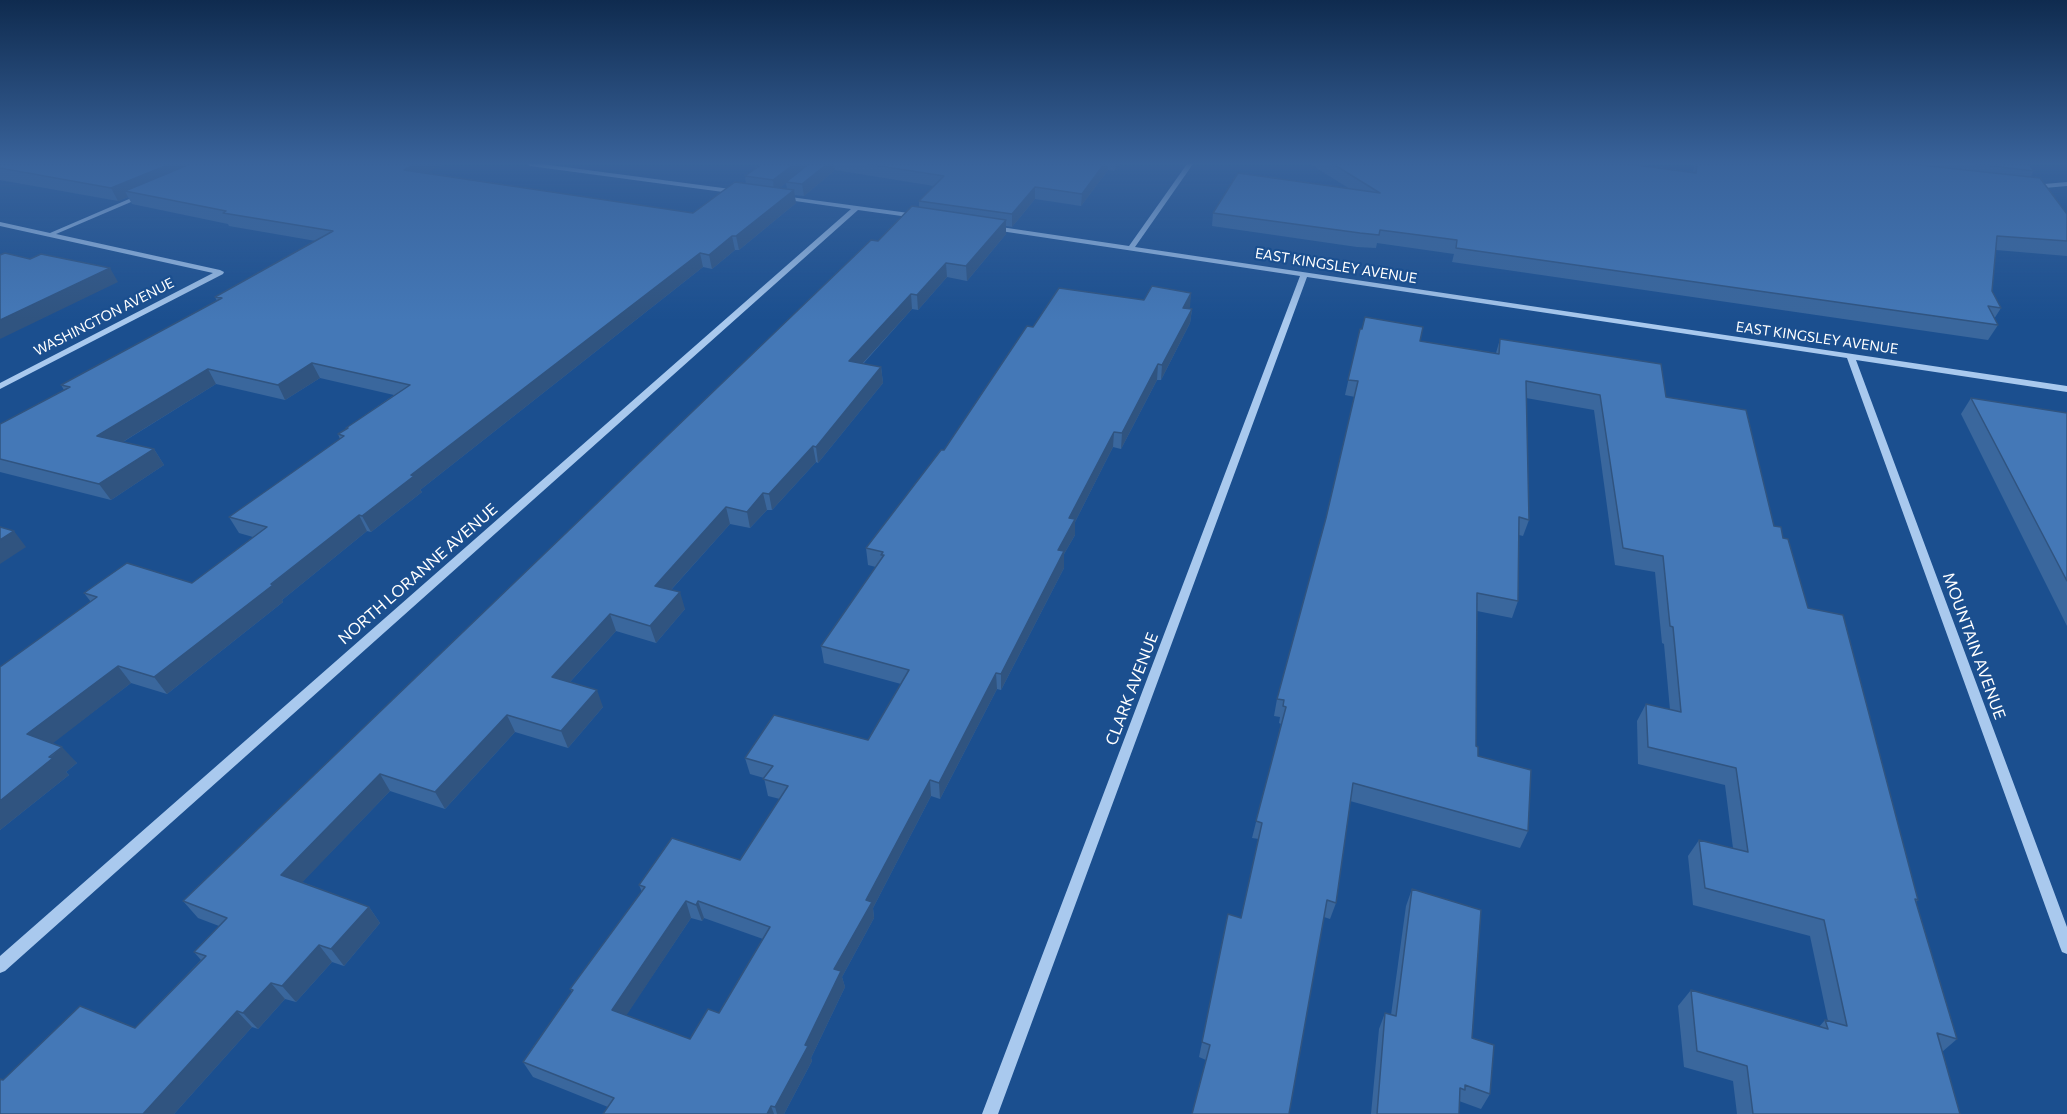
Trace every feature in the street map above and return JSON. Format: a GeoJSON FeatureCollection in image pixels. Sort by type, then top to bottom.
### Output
{"type":"FeatureCollection","features":[{"type":"Feature","properties":{"kind":"street"},"geometry":{"type":"LineString","coordinates":[[0,224],[52,233],[93,216]]}},
{"type":"Feature","properties":{"kind":"street","name":"NORTH LORANNE AVENUE"},"geometry":{"type":"LineString","coordinates":[[0,966],[847,216]]}},
{"type":"Feature","properties":{"kind":"street"},"geometry":{"type":"LineString","coordinates":[[913,216],[926,218]]}},
{"type":"Feature","properties":{"kind":"street"},"geometry":{"type":"LineString","coordinates":[[1131,248],[1154,216]]}},
{"type":"Feature","properties":{"kind":"street","name":"EAST KINGSLEY AVENUE"},"geometry":{"type":"LineString","coordinates":[[984,226],[2067,389]]}},
{"type":"Feature","properties":{"kind":"street","name":"WASHINGTON AVENUE"},"geometry":{"type":"LineString","coordinates":[[0,387],[220,272],[52,233]]}},
{"type":"Feature","properties":{"kind":"street","name":"CLARK AVENUE"},"geometry":{"type":"LineString","coordinates":[[990,1114],[1304,275]]}},
{"type":"Feature","properties":{"kind":"street","name":"MOUNTAIN AVENUE"},"geometry":{"type":"LineString","coordinates":[[1850,356],[2067,947]]}},
{"type":"Feature","properties":{"kind":"building"},"geometry":{"type":"Polygon","coordinates":[[[241,216],[761,216],[709,255],[700,253],[411,475],[414,476],[362,516],[359,515],[154,677],[118,666],[27,734],[62,747],[49,757],[53,758],[0,801],[0,667],[97,597],[84,593],[127,563],[192,583],[267,527],[229,517],[344,436],[338,434],[348,428],[346,428],[410,385],[312,363],[278,385],[208,369],[97,436],[154,449],[99,484],[0,459],[0,424],[70,387],[61,385],[222,298],[215,297],[333,231],[241,216]]]}},
{"type":"Feature","properties":{"kind":"building"},"geometry":{"type":"Polygon","coordinates":[[[902,216],[979,216],[1006,220],[966,266],[946,263],[917,295],[911,294],[849,361],[881,367],[816,447],[813,446],[769,494],[763,493],[747,512],[726,507],[655,586],[680,592],[650,626],[610,614],[552,677],[597,690],[561,731],[507,715],[435,792],[380,774],[281,875],[369,907],[331,949],[319,945],[282,986],[271,983],[243,1013],[237,1011],[143,1114],[0,1114],[0,1079],[3,1080],[80,1006],[135,1028],[206,956],[194,952],[227,918],[183,901],[871,240],[878,241],[902,216]]]}},
{"type":"Feature","properties":{"kind":"building"},"geometry":{"type":"Polygon","coordinates":[[[1235,216],[2067,216],[2067,241],[1997,236],[1992,291],[2001,308],[1988,306],[1998,325],[1456,248],[1457,240],[1380,230],[1379,235],[1235,216]]]}},
{"type":"Feature","properties":{"kind":"building"},"geometry":{"type":"Polygon","coordinates":[[[5,253],[30,259],[41,254],[110,268],[0,320],[0,255],[5,253]]]}},
{"type":"Feature","properties":{"kind":"building"},"geometry":{"type":"Polygon","coordinates":[[[1152,286],[1191,293],[1183,308],[1192,309],[1162,365],[1158,364],[1122,433],[1114,432],[1069,518],[1075,519],[1058,550],[1064,551],[1001,674],[996,673],[939,783],[930,780],[866,900],[872,902],[834,969],[841,971],[805,1045],[808,1046],[775,1107],[771,1106],[767,1114],[603,1114],[614,1098],[523,1062],[573,990],[570,989],[645,887],[639,885],[672,838],[740,860],[788,786],[763,779],[773,766],[745,758],[774,715],[868,740],[909,670],[821,646],[884,555],[881,555],[883,552],[866,548],[941,450],[944,450],[1027,326],[1033,327],[1059,288],[1144,300],[1152,286]],[[686,901],[612,1010],[690,1039],[708,1009],[719,1013],[770,927],[698,901],[696,905],[686,901]]]}},
{"type":"Feature","properties":{"kind":"building"},"geometry":{"type":"Polygon","coordinates":[[[1365,317],[1423,327],[1420,341],[1499,354],[1500,339],[1661,364],[1666,397],[1746,410],[1774,526],[1781,527],[1783,538],[1788,539],[1808,608],[1843,615],[1918,900],[1915,899],[1957,1039],[1937,1033],[1960,1114],[1753,1114],[1747,1066],[1697,1051],[1691,990],[1828,1029],[1825,1020],[1847,1026],[1824,920],[1705,888],[1699,840],[1748,852],[1736,768],[1648,747],[1646,704],[1681,712],[1663,556],[1623,548],[1600,395],[1526,381],[1529,520],[1519,517],[1518,601],[1477,593],[1476,746],[1478,756],[1531,770],[1528,831],[1353,783],[1336,903],[1327,900],[1289,1114],[1192,1114],[1210,1045],[1202,1042],[1228,914],[1241,918],[1262,823],[1256,821],[1286,707],[1283,706],[1284,700],[1277,699],[1326,518],[1358,381],[1348,380],[1365,317]]]}},
{"type":"Feature","properties":{"kind":"building"},"geometry":{"type":"Polygon","coordinates":[[[1971,398],[2067,413],[2067,581],[1971,398]]]}},
{"type":"Feature","properties":{"kind":"building"},"geometry":{"type":"Polygon","coordinates":[[[0,527],[14,531],[0,540],[0,527]]]}},
{"type":"Feature","properties":{"kind":"building"},"geometry":{"type":"Polygon","coordinates":[[[1412,889],[1481,910],[1472,1038],[1494,1045],[1490,1094],[1465,1085],[1465,1090],[1460,1088],[1459,1114],[1377,1114],[1385,1013],[1396,1016],[1412,889]]]}}]}
